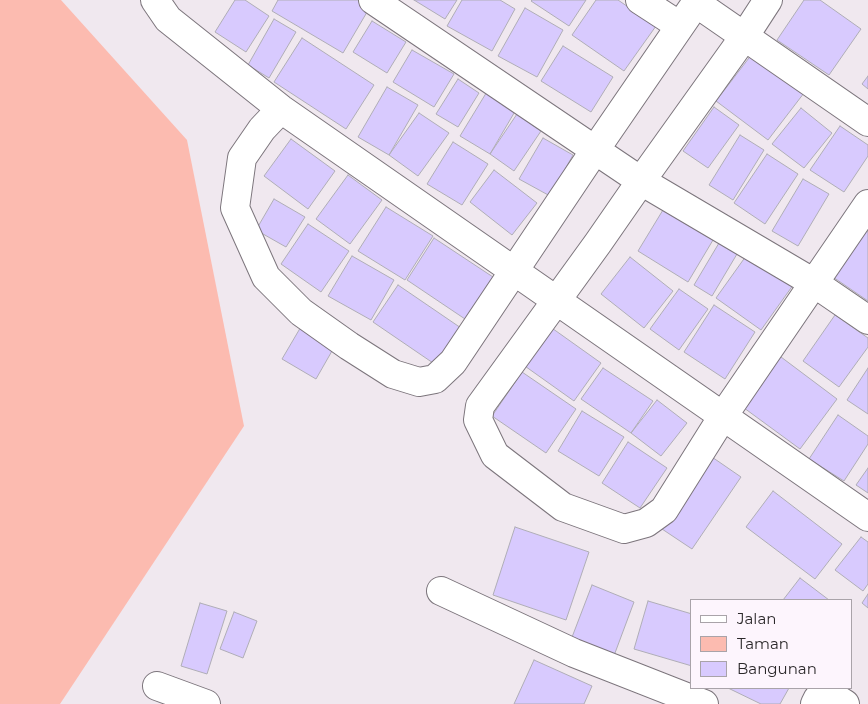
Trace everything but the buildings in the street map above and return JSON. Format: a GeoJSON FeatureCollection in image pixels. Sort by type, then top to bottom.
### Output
{"type":"FeatureCollection","features":[{"type":"Feature","properties":{"kind":"street"},"geometry":{"type":"LineString","coordinates":[[155,0],[168,19],[281,109],[868,517]]}},
{"type":"Feature","properties":{"kind":"street"},"geometry":{"type":"LineString","coordinates":[[373,0],[641,180],[814,283],[868,320]]}},
{"type":"Feature","properties":{"kind":"street"},"geometry":{"type":"LineString","coordinates":[[640,0],[680,26]]}},
{"type":"Feature","properties":{"kind":"street"},"geometry":{"type":"LineString","coordinates":[[768,0],[744,37],[598,243],[480,406],[478,420],[494,455],[563,507],[624,529],[646,523],[664,510],[723,416],[868,204]]}},
{"type":"Feature","properties":{"kind":"street"},"geometry":{"type":"LineString","coordinates":[[281,109],[262,128],[242,158],[235,208],[266,277],[301,312],[349,346],[393,374],[419,382],[435,379],[453,362],[697,2],[744,37],[868,122]]}},
{"type":"Feature","properties":{"kind":"street"},"geometry":{"type":"LineString","coordinates":[[442,591],[574,653],[704,704]]}},
{"type":"Feature","properties":{"kind":"street"},"geometry":{"type":"LineString","coordinates":[[158,686],[206,704]]}},
{"type":"Feature","properties":{"kind":"street"},"geometry":{"type":"LineString","coordinates":[[815,704],[818,698],[824,695],[834,697],[845,704]]}},
{"type":"Feature","properties":{"kind":"green space"},"geometry":{"type":"Polygon","coordinates":[[[0,0],[61,0],[187,140],[244,426],[60,704],[0,704],[0,0]]]}}]}
